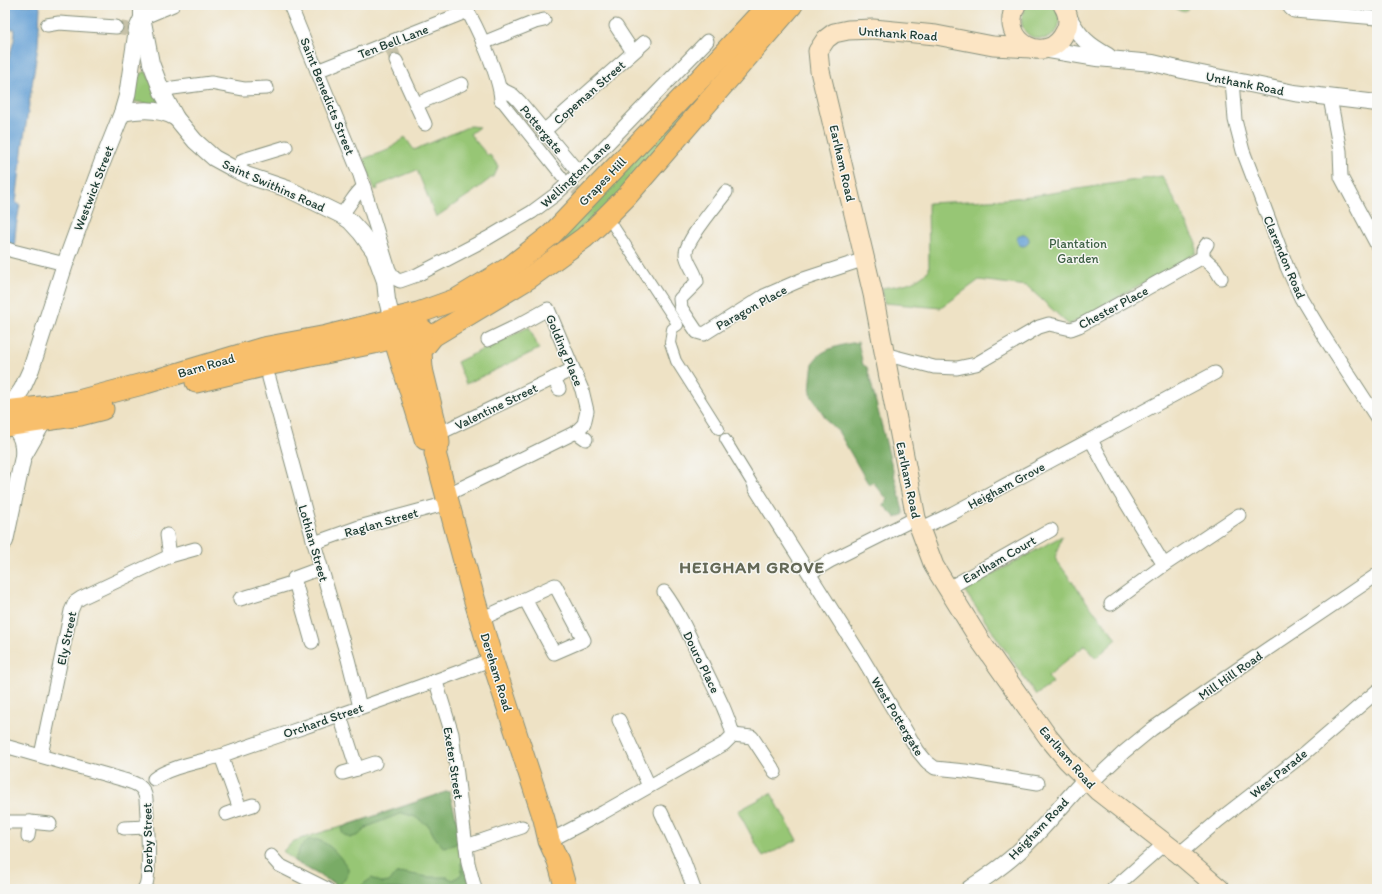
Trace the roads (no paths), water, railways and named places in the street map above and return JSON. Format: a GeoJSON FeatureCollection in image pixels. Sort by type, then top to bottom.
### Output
{"type":"FeatureCollection","features":[{"type":"Feature","properties":{"kind":"main road","name":"Grapes Hill"},"geometry":{"type":"LineString","coordinates":[[401,327],[431,308],[463,295],[510,267],[552,234],[700,79],[768,5]]}},
{"type":"Feature","properties":{"kind":"main road"},"geometry":{"type":"LineString","coordinates":[[422,369],[421,351],[433,336],[529,278],[584,238],[602,221],[627,196],[792,5]]}},
{"type":"Feature","properties":{"kind":"main road"},"geometry":{"type":"LineString","coordinates":[[1013,9],[1012,26],[1014,32],[1019,40],[1037,48],[1051,47],[1063,37],[1067,29],[1065,11]]}},
{"type":"Feature","properties":{"kind":"main road","name":"Unthank Road"},"geometry":{"type":"LineString","coordinates":[[970,42],[984,40],[995,36],[1013,9]]}},
{"type":"Feature","properties":{"kind":"main road","name":"Unthank Road"},"geometry":{"type":"LineString","coordinates":[[826,39],[834,34],[848,30],[873,29],[936,35],[993,46],[1037,48]]}},
{"type":"Feature","properties":{"kind":"main road","name":"Earlham Road"},"geometry":{"type":"LineString","coordinates":[[826,39],[818,51],[818,59],[865,259],[918,523],[934,566],[979,639],[1048,737],[1067,760],[1088,782],[1220,889]]}},
{"type":"Feature","properties":{"kind":"main road"},"geometry":{"type":"LineString","coordinates":[[401,327],[419,332],[492,300]]}},
{"type":"Feature","properties":{"kind":"main road","name":"Dereham Road"},"geometry":{"type":"LineString","coordinates":[[401,327],[422,369],[447,499],[492,659],[566,889]]}},
{"type":"Feature","properties":{"kind":"main road","name":"Dereham Road"},"geometry":{"type":"LineString","coordinates":[[401,327],[425,440],[429,448],[437,443]]}},
{"type":"Feature","properties":{"kind":"main road","name":"Barn Road"},"geometry":{"type":"LineString","coordinates":[[7,418],[42,414],[80,415],[214,377],[401,327]]}},
{"type":"Feature","properties":{"kind":"street"},"geometry":{"type":"LineString","coordinates":[[47,25],[59,23],[133,22],[173,5]]}},
{"type":"Feature","properties":{"kind":"street","name":"Saint Benedicts Street"},"geometry":{"type":"LineString","coordinates":[[290,5],[360,175],[389,270],[394,278]]}},
{"type":"Feature","properties":{"kind":"street"},"geometry":{"type":"LineString","coordinates":[[1288,5],[1294,11],[1377,18]]}},
{"type":"Feature","properties":{"kind":"street"},"geometry":{"type":"LineString","coordinates":[[466,8],[483,43],[503,103],[562,177]]}},
{"type":"Feature","properties":{"kind":"street","name":"Ten Bell Lane"},"geometry":{"type":"LineString","coordinates":[[317,71],[392,51],[466,8]]}},
{"type":"Feature","properties":{"kind":"street","name":"Unthank Road"},"geometry":{"type":"LineString","coordinates":[[1065,11],[1079,34],[1090,46],[1113,59]]}},
{"type":"Feature","properties":{"kind":"street"},"geometry":{"type":"LineString","coordinates":[[483,43],[534,22],[544,20]]}},
{"type":"Feature","properties":{"kind":"street","name":"Saint Swithins Road"},"geometry":{"type":"LineString","coordinates":[[133,22],[162,92],[176,118],[195,141],[214,158],[236,170],[246,175],[288,189],[341,215]]}},
{"type":"Feature","properties":{"kind":"street","name":"Westwick Street"},"geometry":{"type":"LineString","coordinates":[[7,418],[31,369],[65,264],[122,113],[127,96],[133,22]]}},
{"type":"Feature","properties":{"kind":"street","name":"Copeman Street"},"geometry":{"type":"LineString","coordinates":[[616,26],[633,52]]}},
{"type":"Feature","properties":{"kind":"street","name":"Wellington Lane"},"geometry":{"type":"LineString","coordinates":[[394,278],[400,281],[417,275],[488,238],[532,212],[555,195],[579,173],[671,71],[707,40]]}},
{"type":"Feature","properties":{"kind":"street","name":"Copeman Street"},"geometry":{"type":"LineString","coordinates":[[544,131],[645,42]]}},
{"type":"Feature","properties":{"kind":"street","name":"Unthank Road"},"geometry":{"type":"LineString","coordinates":[[1037,48],[1064,53],[1153,63],[1232,80],[1330,98],[1377,104]]}},
{"type":"Feature","properties":{"kind":"street"},"geometry":{"type":"LineString","coordinates":[[392,51],[425,124]]}},
{"type":"Feature","properties":{"kind":"street","name":"Clarendon Road"},"geometry":{"type":"LineString","coordinates":[[1232,80],[1235,120],[1243,151],[1287,267],[1301,298],[1377,418]]}},
{"type":"Feature","properties":{"kind":"street"},"geometry":{"type":"LineString","coordinates":[[162,92],[173,88],[211,83],[244,89],[267,88]]}},
{"type":"Feature","properties":{"kind":"street"},"geometry":{"type":"LineString","coordinates":[[416,104],[462,84]]}},
{"type":"Feature","properties":{"kind":"street","name":"Pottergate"},"geometry":{"type":"LineString","coordinates":[[501,94],[513,95],[579,173]]}},
{"type":"Feature","properties":{"kind":"street"},"geometry":{"type":"LineString","coordinates":[[1330,98],[1340,151],[1341,177],[1377,245]]}},
{"type":"Feature","properties":{"kind":"street","name":"Saint Swithins Road"},"geometry":{"type":"LineString","coordinates":[[122,113],[134,110],[167,112],[176,118]]}},
{"type":"Feature","properties":{"kind":"street"},"geometry":{"type":"LineString","coordinates":[[236,170],[243,160],[286,147]]}},
{"type":"Feature","properties":{"kind":"street"},"geometry":{"type":"LineString","coordinates":[[364,188],[358,192],[341,215],[361,233],[374,251],[385,281],[387,300],[401,327]]}},
{"type":"Feature","properties":{"kind":"street","name":"Paragon Place"},"geometry":{"type":"LineString","coordinates":[[726,192],[699,227],[687,248],[686,254],[696,276],[702,284],[680,299],[681,308],[697,332],[704,334],[764,296],[801,280],[865,259]]}},
{"type":"Feature","properties":{"kind":"street"},"geometry":{"type":"LineString","coordinates":[[614,227],[678,324],[672,329],[670,343],[676,361],[718,429]]}},
{"type":"Feature","properties":{"kind":"street"},"geometry":{"type":"LineString","coordinates":[[1207,244],[1203,250],[1203,257],[1215,268],[1222,278]]}},
{"type":"Feature","properties":{"kind":"street"},"geometry":{"type":"LineString","coordinates":[[5,248],[65,264]]}},
{"type":"Feature","properties":{"kind":"street","name":"Chester Place"},"geometry":{"type":"LineString","coordinates":[[884,354],[934,367],[957,368],[976,364],[1039,328],[1049,324],[1071,329],[1079,326],[1203,257]]}},
{"type":"Feature","properties":{"kind":"street","name":"Golding Place"},"geometry":{"type":"LineString","coordinates":[[447,499],[512,464],[581,435],[584,424],[587,411],[582,390],[548,309],[488,340]]}},
{"type":"Feature","properties":{"kind":"street","name":"Westwick Street"},"geometry":{"type":"LineString","coordinates":[[31,369],[30,386],[42,414]]}},
{"type":"Feature","properties":{"kind":"street","name":"Valentine Street"},"geometry":{"type":"LineString","coordinates":[[437,443],[557,384],[574,369]]}},
{"type":"Feature","properties":{"kind":"street","name":"Heigham Grove"},"geometry":{"type":"LineString","coordinates":[[918,523],[954,513],[1215,373]]}},
{"type":"Feature","properties":{"kind":"street","name":"Lothian Street"},"geometry":{"type":"LineString","coordinates":[[269,378],[321,568],[348,658],[360,707]]}},
{"type":"Feature","properties":{"kind":"street"},"geometry":{"type":"LineString","coordinates":[[5,541],[24,456],[42,414]]}},
{"type":"Feature","properties":{"kind":"street"},"geometry":{"type":"LineString","coordinates":[[7,418],[18,431],[24,444],[24,456]]}},
{"type":"Feature","properties":{"kind":"street"},"geometry":{"type":"LineString","coordinates":[[725,439],[755,488]]}},
{"type":"Feature","properties":{"kind":"street"},"geometry":{"type":"LineString","coordinates":[[1091,440],[1116,486],[1164,565]]}},
{"type":"Feature","properties":{"kind":"street","name":"West Pottergate"},"geometry":{"type":"LineString","coordinates":[[755,488],[810,573],[918,751],[927,762],[935,768],[965,771],[1038,783]]}},
{"type":"Feature","properties":{"kind":"street","name":"Raglan Street"},"geometry":{"type":"LineString","coordinates":[[314,543],[447,499]]}},
{"type":"Feature","properties":{"kind":"street"},"geometry":{"type":"LineString","coordinates":[[1110,604],[1164,565],[1239,515]]}},
{"type":"Feature","properties":{"kind":"street"},"geometry":{"type":"LineString","coordinates":[[810,573],[844,554],[918,523]]}},
{"type":"Feature","properties":{"kind":"street","name":"Earlham Court"},"geometry":{"type":"LineString","coordinates":[[947,588],[1051,530]]}},
{"type":"Feature","properties":{"kind":"street"},"geometry":{"type":"LineString","coordinates":[[167,535],[170,556]]}},
{"type":"Feature","properties":{"kind":"street","name":"Ely Street"},"geometry":{"type":"LineString","coordinates":[[41,756],[71,611],[75,602],[170,556],[195,549]]}},
{"type":"Feature","properties":{"kind":"street"},"geometry":{"type":"LineString","coordinates":[[312,642],[294,578],[321,568]]}},
{"type":"Feature","properties":{"kind":"street","name":"Mill Hill Road"},"geometry":{"type":"LineString","coordinates":[[1088,782],[1152,729],[1377,575]]}},
{"type":"Feature","properties":{"kind":"street"},"geometry":{"type":"LineString","coordinates":[[240,599],[295,582]]}},
{"type":"Feature","properties":{"kind":"street"},"geometry":{"type":"LineString","coordinates":[[481,619],[525,599],[556,585],[584,640],[554,653],[525,599]]}},
{"type":"Feature","properties":{"kind":"street","name":"Douro Place"},"geometry":{"type":"LineString","coordinates":[[664,592],[673,604],[695,647],[728,718],[733,735]]}},
{"type":"Feature","properties":{"kind":"street","name":"Orchard Street"},"geometry":{"type":"LineString","coordinates":[[154,779],[164,772],[221,756],[340,716],[360,707],[436,682],[492,659]]}},
{"type":"Feature","properties":{"kind":"street","name":"Exeter Street"},"geometry":{"type":"LineString","coordinates":[[436,682],[452,734],[468,863],[475,889]]}},
{"type":"Feature","properties":{"kind":"street","name":"West Parade"},"geometry":{"type":"LineString","coordinates":[[1113,889],[1172,849],[1219,820],[1305,753],[1377,691]]}},
{"type":"Feature","properties":{"kind":"street"},"geometry":{"type":"LineString","coordinates":[[340,716],[357,769]]}},
{"type":"Feature","properties":{"kind":"street"},"geometry":{"type":"LineString","coordinates":[[619,720],[649,786]]}},
{"type":"Feature","properties":{"kind":"street"},"geometry":{"type":"LineString","coordinates":[[550,841],[724,744],[733,735],[752,737],[775,772]]}},
{"type":"Feature","properties":{"kind":"street"},"geometry":{"type":"LineString","coordinates":[[5,746],[41,756]]}},
{"type":"Feature","properties":{"kind":"street","name":"Derby Street"},"geometry":{"type":"LineString","coordinates":[[41,756],[121,779],[136,784],[142,788],[146,799],[148,874],[146,887],[144,889]]}},
{"type":"Feature","properties":{"kind":"street"},"geometry":{"type":"LineString","coordinates":[[221,756],[240,809]]}},
{"type":"Feature","properties":{"kind":"street"},"geometry":{"type":"LineString","coordinates":[[343,773],[374,763]]}},
{"type":"Feature","properties":{"kind":"street","name":"Heigham Road"},"geometry":{"type":"LineString","coordinates":[[969,889],[1016,854],[1053,816],[1066,799],[1088,782]]}},
{"type":"Feature","properties":{"kind":"street"},"geometry":{"type":"LineString","coordinates":[[226,814],[253,805]]}},
{"type":"Feature","properties":{"kind":"street"},"geometry":{"type":"LineString","coordinates":[[661,812],[694,889]]}},
{"type":"Feature","properties":{"kind":"street"},"geometry":{"type":"LineString","coordinates":[[5,822],[50,824]]}},
{"type":"Feature","properties":{"kind":"street"},"geometry":{"type":"LineString","coordinates":[[28,836],[30,822]]}},
{"type":"Feature","properties":{"kind":"street"},"geometry":{"type":"LineString","coordinates":[[124,828],[147,827]]}},
{"type":"Feature","properties":{"kind":"street"},"geometry":{"type":"LineString","coordinates":[[466,846],[522,827]]}},
{"type":"Feature","properties":{"kind":"street"},"geometry":{"type":"LineString","coordinates":[[271,856],[284,868],[327,889]]}},
{"type":"Feature","properties":{"kind":"water"},"geometry":{"type":"Polygon","coordinates":[[[10,5],[39,5],[40,8],[38,46],[23,144],[16,203],[20,205],[15,234],[15,251],[5,247],[5,72],[14,40],[15,29],[9,29],[10,5]]]}},
{"type":"Feature","properties":{"kind":"water"},"geometry":{"type":"Polygon","coordinates":[[[1021,234],[1025,234],[1029,240],[1025,246],[1021,246],[1017,242],[1017,238],[1021,234]]]}},
{"type":"Feature","properties":{"kind":"tunnel"},"geometry":{"type":"LineString","coordinates":[[116,27],[128,29]]}},
{"type":"Feature","properties":{"kind":"tunnel"},"geometry":{"type":"LineString","coordinates":[[392,50],[396,61]]}},
{"type":"Feature","properties":{"kind":"tunnel"},"geometry":{"type":"LineString","coordinates":[[564,179],[607,220]]}},
{"type":"Feature","properties":{"kind":"district","name":"HEIGHAM GROVE"},"geometry":{"type":"Point","coordinates":[752,567]}},
{"type":"Feature","properties":{"kind":"park label","name":"Plantation Garden"},"geometry":{"type":"Point","coordinates":[1078,250]}}]}
